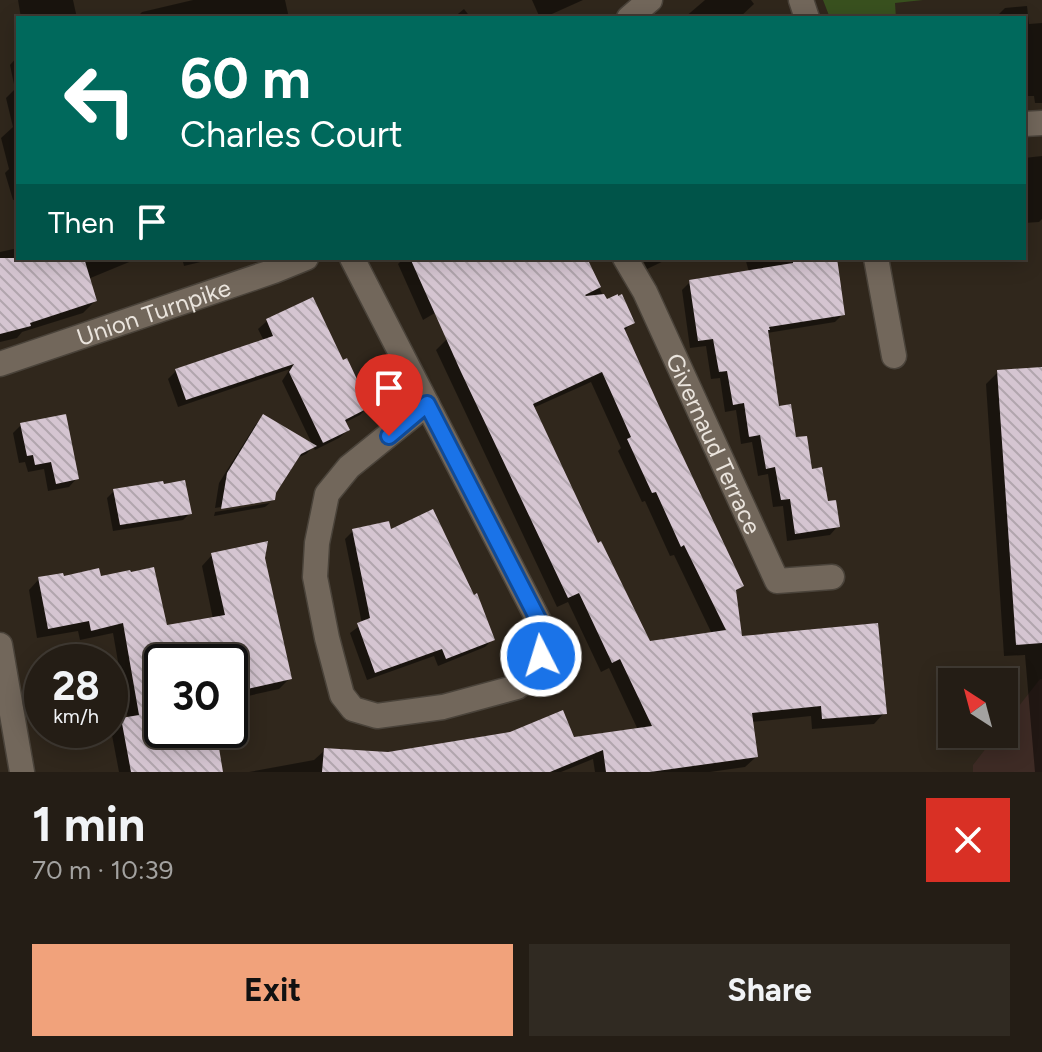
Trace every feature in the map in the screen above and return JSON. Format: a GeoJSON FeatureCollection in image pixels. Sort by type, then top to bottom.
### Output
{"type":"FeatureCollection","features":[{"type":"Feature","properties":{"kind":"street"},"geometry":{"type":"LineString","coordinates":[[631,16],[650,0]]}},
{"type":"Feature","properties":{"kind":"street","name":"Union Turnpike"},"geometry":{"type":"LineString","coordinates":[[0,364],[301,260]]}},
{"type":"Feature","properties":{"kind":"street"},"geometry":{"type":"LineString","coordinates":[[353,260],[540,623],[541,656],[530,675],[517,687],[443,707],[377,716],[353,709],[342,695],[315,577],[317,543],[327,494],[349,467],[427,404]]}},
{"type":"Feature","properties":{"kind":"street","name":"Givernaud Terrace"},"geometry":{"type":"LineString","coordinates":[[626,260],[645,292],[777,581],[832,577]]}},
{"type":"Feature","properties":{"kind":"street"},"geometry":{"type":"LineString","coordinates":[[876,260],[894,356]]}},
{"type":"Feature","properties":{"kind":"street"},"geometry":{"type":"LineString","coordinates":[[0,645],[22,772]]}},
{"type":"Feature","properties":{"kind":"shaded area"},"geometry":{"type":"Polygon","coordinates":[[[1042,679],[1042,772],[973,772],[973,765],[986,748],[1018,748],[1018,707],[1042,679]]]}},
{"type":"Feature","properties":{"kind":"green space"},"geometry":{"type":"Polygon","coordinates":[[[823,0],[923,0],[895,3],[896,16],[829,16],[823,0]]]}},
{"type":"Feature","properties":{"kind":"building"},"geometry":{"type":"Polygon","coordinates":[[[0,258],[85,260],[97,301],[30,323],[31,326],[0,334],[0,258]]]}},
{"type":"Feature","properties":{"kind":"building"},"geometry":{"type":"Polygon","coordinates":[[[411,260],[588,260],[601,287],[585,295],[604,294],[607,299],[622,294],[635,323],[624,328],[744,586],[736,590],[742,636],[878,623],[887,714],[822,719],[821,706],[752,713],[758,757],[650,772],[606,772],[603,750],[550,772],[322,772],[324,748],[388,752],[510,732],[563,710],[574,737],[652,726],[620,659],[612,663],[579,593],[568,598],[411,260]],[[602,372],[533,404],[598,543],[601,541],[650,641],[726,630],[684,545],[681,547],[656,492],[652,493],[627,439],[631,437],[602,372]]]}},
{"type":"Feature","properties":{"kind":"building"},"geometry":{"type":"Polygon","coordinates":[[[793,260],[837,260],[845,315],[769,327],[768,330],[779,406],[791,404],[796,437],[807,436],[812,469],[822,467],[828,501],[836,500],[840,527],[795,534],[790,499],[781,500],[775,467],[766,469],[760,435],[749,437],[744,403],[733,405],[727,371],[719,372],[713,339],[698,341],[689,280],[793,263],[793,260]]]}},
{"type":"Feature","properties":{"kind":"building"},"geometry":{"type":"Polygon","coordinates":[[[313,297],[370,407],[345,420],[350,430],[323,443],[289,372],[294,364],[186,400],[175,369],[273,336],[266,319],[313,297]]]}},
{"type":"Feature","properties":{"kind":"building"},"geometry":{"type":"Polygon","coordinates":[[[1042,367],[1042,643],[1016,645],[997,370],[1042,367]]]}},
{"type":"Feature","properties":{"kind":"building"},"geometry":{"type":"Polygon","coordinates":[[[66,414],[79,479],[56,484],[51,462],[35,465],[33,455],[27,456],[20,423],[66,414]]]}},
{"type":"Feature","properties":{"kind":"building"},"geometry":{"type":"Polygon","coordinates":[[[263,414],[317,446],[301,454],[276,493],[275,500],[221,509],[227,473],[263,414]]]}},
{"type":"Feature","properties":{"kind":"building"},"geometry":{"type":"Polygon","coordinates":[[[185,480],[192,514],[120,525],[113,489],[185,480]]]}},
{"type":"Feature","properties":{"kind":"building"},"geometry":{"type":"Polygon","coordinates":[[[433,509],[474,595],[477,593],[495,640],[446,659],[442,649],[375,673],[357,623],[370,618],[352,529],[389,521],[391,529],[433,509]]]}},
{"type":"Feature","properties":{"kind":"building"},"geometry":{"type":"Polygon","coordinates":[[[268,541],[265,558],[292,679],[248,689],[248,644],[144,644],[144,748],[219,748],[223,772],[131,772],[127,748],[128,717],[139,715],[123,623],[91,631],[89,621],[48,629],[38,577],[63,573],[64,576],[99,568],[101,576],[154,567],[167,625],[225,615],[211,553],[268,541]]]}},
{"type":"Feature","properties":{"kind":"route"},"geometry":{"type":"LineString","coordinates":[[389,436],[427,404],[540,623],[541,656]]}}]}
